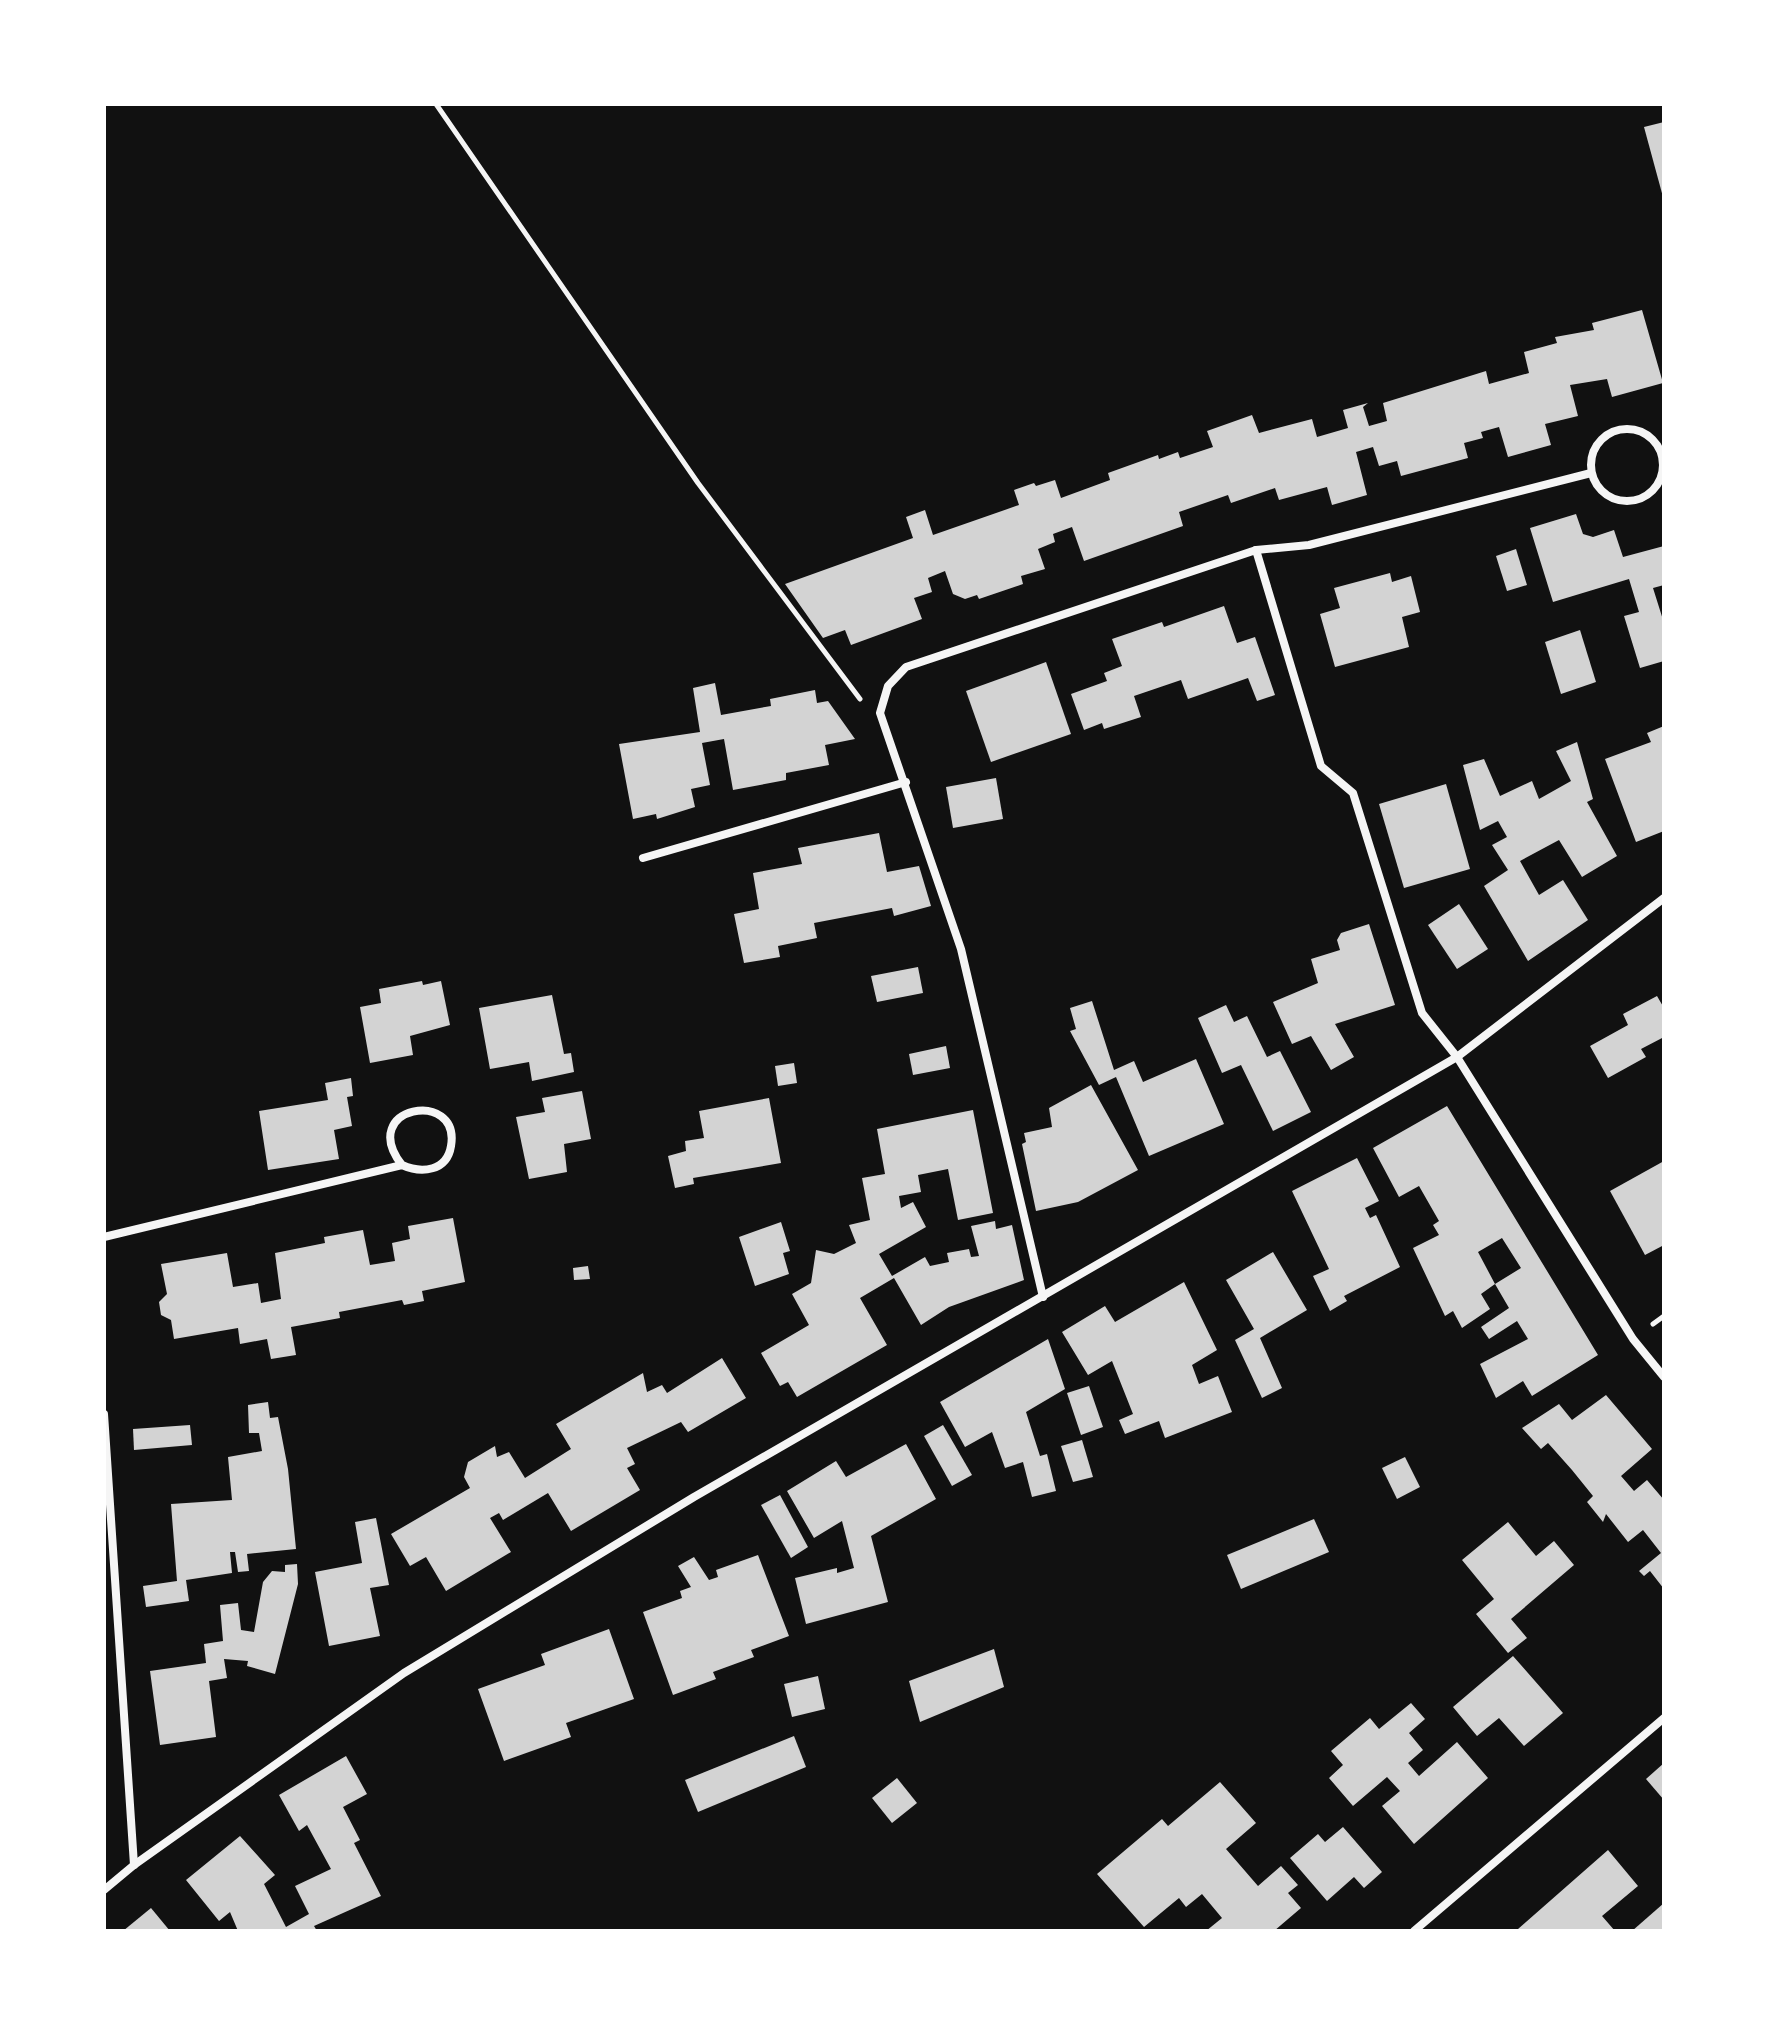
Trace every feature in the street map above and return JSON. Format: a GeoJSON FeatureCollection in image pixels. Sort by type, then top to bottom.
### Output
{"type":"FeatureCollection","features":[{"type":"Feature","properties":{"kind":"street"},"geometry":{"type":"LineString","coordinates":[[1631,429],[1644,434],[1656,442],[1662,455],[1663,469],[1659,483],[1650,494],[1637,501],[1623,502],[1609,497],[1598,488],[1591,473],[1595,448],[1617,430],[1631,429]]}},
{"type":"Feature","properties":{"kind":"street"},"geometry":{"type":"LineString","coordinates":[[1043,1297],[961,949],[880,713],[888,686],[906,667],[1256,550],[1309,545],[1591,473]]}},
{"type":"Feature","properties":{"kind":"street"},"geometry":{"type":"LineString","coordinates":[[1256,550],[1321,766],[1353,793],[1422,1013],[1457,1057],[1633,1339],[1664,1377]]}},
{"type":"Feature","properties":{"kind":"street"},"geometry":{"type":"LineString","coordinates":[[643,858],[906,782]]}},
{"type":"Feature","properties":{"kind":"street"},"geometry":{"type":"LineString","coordinates":[[104,1890],[134,1865],[404,1673],[694,1497],[1457,1057],[1664,898]]}},
{"type":"Feature","properties":{"kind":"street"},"geometry":{"type":"LineString","coordinates":[[104,1237],[402,1165],[422,1171],[433,1169],[451,1150],[452,1135],[445,1120],[433,1111],[417,1109],[402,1115],[393,1126],[389,1140],[393,1154],[402,1165]]}},
{"type":"Feature","properties":{"kind":"street"},"geometry":{"type":"LineString","coordinates":[[104,1414],[134,1865]]}},
{"type":"Feature","properties":{"kind":"street"},"geometry":{"type":"LineString","coordinates":[[1414,1931],[1664,1718]]}},
{"type":"Feature","properties":{"kind":"path"},"geometry":{"type":"LineString","coordinates":[[436,104],[698,483],[856,697],[880,713]]}},
{"type":"Feature","properties":{"kind":"building"},"geometry":{"type":"Polygon","coordinates":[[[1664,122],[1664,197],[1663,197],[1644,127],[1664,122]]]}},
{"type":"Feature","properties":{"kind":"building"},"geometry":{"type":"Polygon","coordinates":[[[1642,310],[1663,383],[1612,397],[1607,379],[1570,385],[1578,416],[1545,424],[1551,445],[1508,457],[1499,427],[1481,432],[1483,438],[1464,443],[1468,458],[1401,476],[1397,461],[1379,466],[1373,447],[1356,452],[1367,495],[1332,505],[1327,487],[1279,500],[1275,488],[1231,503],[1228,495],[1179,512],[1183,526],[1084,561],[1072,527],[1053,534],[1055,542],[1038,549],[1045,569],[1021,576],[1023,584],[979,599],[977,595],[965,599],[953,594],[945,571],[928,578],[932,592],[914,598],[922,619],[851,645],[845,630],[823,638],[785,584],[913,538],[906,517],[925,510],[933,535],[1019,505],[1014,490],[1034,483],[1036,486],[1055,480],[1061,498],[1110,480],[1108,473],[1158,455],[1159,459],[1178,452],[1180,458],[1213,447],[1207,431],[1252,415],[1259,433],[1312,419],[1317,437],[1348,428],[1343,410],[1368,403],[1363,407],[1369,426],[1387,421],[1383,403],[1486,371],[1489,384],[1529,373],[1524,352],[1557,343],[1555,337],[1594,330],[1592,323],[1642,310]]]}},
{"type":"Feature","properties":{"kind":"building"},"geometry":{"type":"Polygon","coordinates":[[[1576,514],[1583,534],[1593,537],[1614,530],[1623,557],[1664,546],[1664,585],[1653,588],[1664,623],[1664,661],[1640,668],[1624,616],[1639,612],[1629,579],[1553,602],[1530,528],[1576,514]]]}},
{"type":"Feature","properties":{"kind":"building"},"geometry":{"type":"Polygon","coordinates":[[[1516,549],[1527,585],[1507,591],[1496,556],[1516,549]]]}},
{"type":"Feature","properties":{"kind":"building"},"geometry":{"type":"Polygon","coordinates":[[[1390,573],[1392,582],[1411,576],[1420,612],[1402,617],[1409,647],[1335,667],[1320,614],[1340,608],[1334,588],[1390,573]]]}},
{"type":"Feature","properties":{"kind":"building"},"geometry":{"type":"Polygon","coordinates":[[[1224,606],[1237,643],[1255,637],[1275,695],[1257,701],[1248,678],[1188,699],[1181,680],[1134,696],[1141,717],[1104,729],[1102,723],[1084,730],[1071,694],[1107,681],[1104,673],[1122,666],[1112,639],[1162,622],[1164,627],[1224,606]]]}},
{"type":"Feature","properties":{"kind":"building"},"geometry":{"type":"Polygon","coordinates":[[[1580,630],[1596,682],[1561,694],[1545,642],[1580,630]]]}},
{"type":"Feature","properties":{"kind":"building"},"geometry":{"type":"Polygon","coordinates":[[[1046,662],[1071,734],[991,762],[966,691],[1046,662]]]}},
{"type":"Feature","properties":{"kind":"building"},"geometry":{"type":"Polygon","coordinates":[[[715,683],[721,715],[771,706],[770,699],[815,690],[817,703],[828,701],[855,739],[825,745],[829,765],[786,773],[786,780],[733,790],[724,739],[702,743],[710,785],[691,789],[695,807],[657,819],[656,814],[633,819],[619,744],[700,732],[693,688],[715,683]]]}},
{"type":"Feature","properties":{"kind":"building"},"geometry":{"type":"Polygon","coordinates":[[[1664,726],[1664,831],[1636,842],[1605,759],[1651,742],[1647,733],[1664,726]]]}},
{"type":"Feature","properties":{"kind":"building"},"geometry":{"type":"Polygon","coordinates":[[[1577,742],[1593,799],[1587,802],[1617,856],[1582,877],[1559,840],[1520,861],[1539,895],[1563,880],[1588,920],[1528,961],[1484,886],[1508,870],[1492,845],[1507,837],[1498,821],[1480,830],[1463,765],[1484,759],[1500,796],[1532,781],[1539,799],[1571,781],[1556,751],[1577,742]]]}},
{"type":"Feature","properties":{"kind":"building"},"geometry":{"type":"Polygon","coordinates":[[[996,778],[1003,819],[953,828],[946,787],[996,778]]]}},
{"type":"Feature","properties":{"kind":"building"},"geometry":{"type":"Polygon","coordinates":[[[1446,784],[1470,869],[1404,888],[1379,804],[1446,784]]]}},
{"type":"Feature","properties":{"kind":"building"},"geometry":{"type":"Polygon","coordinates":[[[879,833],[887,872],[919,866],[931,906],[894,916],[892,908],[814,923],[817,938],[778,946],[780,957],[744,963],[734,914],[759,909],[753,873],[802,864],[798,848],[879,833]]]}},
{"type":"Feature","properties":{"kind":"building"},"geometry":{"type":"Polygon","coordinates":[[[1459,904],[1488,949],[1457,969],[1428,925],[1459,904]]]}},
{"type":"Feature","properties":{"kind":"building"},"geometry":{"type":"Polygon","coordinates":[[[1369,924],[1395,1005],[1335,1024],[1354,1057],[1331,1070],[1311,1036],[1292,1044],[1273,1002],[1318,983],[1311,959],[1340,950],[1337,940],[1341,933],[1369,924]]]}},
{"type":"Feature","properties":{"kind":"building"},"geometry":{"type":"Polygon","coordinates":[[[918,967],[923,993],[877,1002],[871,976],[918,967]]]}},
{"type":"Feature","properties":{"kind":"building"},"geometry":{"type":"Polygon","coordinates":[[[422,981],[423,985],[441,981],[450,1025],[410,1036],[413,1055],[370,1063],[360,1007],[381,1003],[379,989],[422,981]]]}},
{"type":"Feature","properties":{"kind":"building"},"geometry":{"type":"Polygon","coordinates":[[[552,995],[564,1054],[571,1053],[574,1072],[532,1081],[529,1062],[490,1069],[479,1008],[552,995]]]}},
{"type":"Feature","properties":{"kind":"building"},"geometry":{"type":"Polygon","coordinates":[[[1657,996],[1664,1008],[1664,1037],[1641,1049],[1646,1057],[1608,1078],[1590,1046],[1628,1025],[1623,1014],[1657,996]]]}},
{"type":"Feature","properties":{"kind":"building"},"geometry":{"type":"Polygon","coordinates":[[[1092,1001],[1114,1070],[1134,1061],[1143,1082],[1196,1059],[1224,1124],[1149,1156],[1116,1077],[1099,1085],[1070,1031],[1076,1029],[1070,1008],[1092,1001]]]}},
{"type":"Feature","properties":{"kind":"building"},"geometry":{"type":"Polygon","coordinates":[[[1226,1005],[1234,1022],[1247,1016],[1267,1057],[1280,1051],[1311,1112],[1273,1131],[1241,1065],[1222,1073],[1198,1018],[1226,1005]]]}},
{"type":"Feature","properties":{"kind":"building"},"geometry":{"type":"Polygon","coordinates":[[[946,1046],[950,1068],[913,1075],[909,1054],[946,1046]]]}},
{"type":"Feature","properties":{"kind":"building"},"geometry":{"type":"Polygon","coordinates":[[[794,1063],[797,1083],[778,1086],[775,1066],[794,1063]]]}},
{"type":"Feature","properties":{"kind":"building"},"geometry":{"type":"Polygon","coordinates":[[[351,1078],[353,1096],[347,1097],[352,1126],[334,1130],[339,1159],[268,1170],[259,1111],[328,1100],[325,1083],[351,1078]]]}},
{"type":"Feature","properties":{"kind":"building"},"geometry":{"type":"Polygon","coordinates":[[[1091,1085],[1138,1170],[1078,1202],[1036,1211],[1022,1144],[1026,1142],[1024,1133],[1052,1127],[1049,1108],[1091,1085]]]}},
{"type":"Feature","properties":{"kind":"building"},"geometry":{"type":"Polygon","coordinates":[[[582,1091],[591,1139],[564,1144],[567,1172],[529,1179],[516,1117],[545,1112],[542,1098],[582,1091]]]}},
{"type":"Feature","properties":{"kind":"building"},"geometry":{"type":"Polygon","coordinates":[[[769,1098],[781,1163],[693,1178],[694,1184],[675,1188],[668,1156],[686,1151],[685,1141],[704,1138],[699,1111],[769,1098]]]}},
{"type":"Feature","properties":{"kind":"building"},"geometry":{"type":"Polygon","coordinates":[[[1447,1106],[1598,1355],[1532,1396],[1523,1381],[1496,1398],[1480,1364],[1528,1339],[1517,1321],[1489,1339],[1481,1327],[1509,1308],[1495,1284],[1481,1294],[1490,1309],[1462,1328],[1453,1311],[1445,1316],[1413,1248],[1439,1235],[1433,1225],[1439,1221],[1419,1186],[1399,1197],[1373,1148],[1447,1106]],[[1502,1238],[1478,1252],[1495,1284],[1521,1268],[1502,1238]]]}},
{"type":"Feature","properties":{"kind":"building"},"geometry":{"type":"Polygon","coordinates":[[[973,1110],[993,1213],[958,1220],[948,1169],[918,1175],[921,1192],[899,1196],[901,1208],[913,1202],[926,1227],[879,1254],[892,1276],[925,1257],[930,1266],[949,1262],[947,1253],[969,1249],[971,1257],[979,1256],[971,1226],[995,1221],[996,1229],[1012,1225],[1024,1280],[949,1307],[921,1325],[894,1278],[860,1298],[887,1345],[797,1397],[788,1382],[780,1386],[761,1353],[809,1325],[792,1294],[811,1283],[816,1250],[834,1254],[856,1243],[849,1225],[870,1220],[862,1178],[885,1174],[877,1129],[973,1110]]]}},
{"type":"Feature","properties":{"kind":"building"},"geometry":{"type":"Polygon","coordinates":[[[1357,1158],[1379,1201],[1365,1208],[1370,1218],[1376,1215],[1400,1267],[1344,1296],[1347,1301],[1330,1311],[1313,1276],[1329,1269],[1292,1191],[1357,1158]]]}},
{"type":"Feature","properties":{"kind":"building"},"geometry":{"type":"Polygon","coordinates":[[[1664,1161],[1664,1245],[1645,1255],[1610,1191],[1664,1161]]]}},
{"type":"Feature","properties":{"kind":"building"},"geometry":{"type":"Polygon","coordinates":[[[453,1218],[465,1282],[422,1291],[424,1301],[404,1305],[402,1300],[339,1312],[340,1318],[291,1327],[296,1355],[271,1359],[267,1339],[240,1344],[238,1328],[174,1339],[171,1320],[161,1315],[159,1302],[167,1294],[161,1264],[227,1253],[233,1287],[258,1283],[261,1303],[281,1299],[275,1253],[325,1243],[324,1237],[363,1230],[370,1265],[395,1261],[392,1243],[410,1239],[408,1226],[453,1218]]]}},
{"type":"Feature","properties":{"kind":"building"},"geometry":{"type":"Polygon","coordinates":[[[781,1222],[790,1251],[783,1253],[789,1274],[755,1286],[739,1237],[781,1222]]]}},
{"type":"Feature","properties":{"kind":"building"},"geometry":{"type":"Polygon","coordinates":[[[1273,1252],[1307,1310],[1260,1338],[1282,1388],[1262,1398],[1235,1340],[1254,1329],[1226,1280],[1273,1252]]]}},
{"type":"Feature","properties":{"kind":"building"},"geometry":{"type":"Polygon","coordinates":[[[588,1266],[590,1279],[574,1280],[573,1268],[588,1266]]]}},
{"type":"Feature","properties":{"kind":"building"},"geometry":{"type":"Polygon","coordinates":[[[1184,1282],[1217,1350],[1192,1365],[1199,1384],[1218,1376],[1232,1412],[1165,1438],[1159,1421],[1125,1434],[1119,1420],[1133,1414],[1112,1361],[1088,1375],[1062,1332],[1105,1306],[1115,1322],[1184,1282]]]}},
{"type":"Feature","properties":{"kind":"building"},"geometry":{"type":"Polygon","coordinates":[[[1048,1339],[1065,1389],[1026,1412],[1040,1456],[1047,1454],[1056,1491],[1032,1497],[1023,1462],[1005,1468],[992,1432],[965,1447],[940,1402],[1048,1339]]]}},
{"type":"Feature","properties":{"kind":"building"},"geometry":{"type":"Polygon","coordinates":[[[722,1358],[746,1398],[688,1432],[681,1422],[627,1448],[635,1464],[627,1468],[640,1490],[571,1531],[548,1493],[503,1520],[499,1513],[490,1518],[511,1552],[446,1591],[426,1557],[410,1566],[391,1534],[470,1488],[464,1477],[468,1462],[495,1446],[497,1457],[509,1452],[525,1478],[571,1449],[556,1424],[643,1373],[647,1392],[662,1385],[667,1393],[722,1358]]]}},
{"type":"Feature","properties":{"kind":"building"},"geometry":{"type":"Polygon","coordinates":[[[1089,1386],[1103,1427],[1081,1435],[1067,1393],[1089,1386]]]}},
{"type":"Feature","properties":{"kind":"building"},"geometry":{"type":"Polygon","coordinates":[[[1606,1395],[1652,1449],[1621,1476],[1634,1491],[1647,1480],[1664,1500],[1664,1589],[1650,1571],[1644,1576],[1639,1571],[1661,1553],[1643,1530],[1628,1542],[1606,1514],[1603,1522],[1587,1502],[1593,1496],[1572,1470],[1548,1443],[1541,1449],[1522,1428],[1559,1404],[1572,1420],[1606,1395]]]}},
{"type":"Feature","properties":{"kind":"building"},"geometry":{"type":"Polygon","coordinates":[[[268,1402],[270,1418],[278,1417],[288,1469],[296,1549],[247,1554],[249,1571],[238,1572],[235,1552],[230,1552],[232,1573],[186,1580],[189,1601],[146,1607],[143,1586],[177,1581],[171,1504],[232,1500],[228,1457],[262,1451],[259,1433],[249,1433],[248,1405],[268,1402]]]}},
{"type":"Feature","properties":{"kind":"building"},"geometry":{"type":"Polygon","coordinates":[[[190,1425],[192,1445],[134,1450],[133,1429],[190,1425]]]}},
{"type":"Feature","properties":{"kind":"building"},"geometry":{"type":"Polygon","coordinates":[[[943,1425],[972,1475],[952,1486],[924,1436],[943,1425]]]}},
{"type":"Feature","properties":{"kind":"building"},"geometry":{"type":"Polygon","coordinates":[[[1082,1440],[1093,1477],[1073,1482],[1061,1446],[1082,1440]]]}},
{"type":"Feature","properties":{"kind":"building"},"geometry":{"type":"Polygon","coordinates":[[[906,1444],[936,1499],[871,1536],[888,1602],[806,1624],[795,1578],[837,1568],[837,1573],[854,1568],[842,1521],[814,1538],[787,1491],[836,1461],[846,1477],[906,1444]]]}},
{"type":"Feature","properties":{"kind":"building"},"geometry":{"type":"Polygon","coordinates":[[[1405,1457],[1420,1487],[1397,1499],[1382,1468],[1405,1457]]]}},
{"type":"Feature","properties":{"kind":"building"},"geometry":{"type":"Polygon","coordinates":[[[780,1495],[808,1547],[791,1558],[761,1505],[780,1495]]]}},
{"type":"Feature","properties":{"kind":"building"},"geometry":{"type":"Polygon","coordinates":[[[376,1518],[389,1585],[370,1588],[380,1636],[329,1646],[315,1572],[362,1563],[355,1522],[376,1518]]]}},
{"type":"Feature","properties":{"kind":"building"},"geometry":{"type":"Polygon","coordinates":[[[1314,1519],[1329,1552],[1241,1589],[1227,1555],[1314,1519]]]}},
{"type":"Feature","properties":{"kind":"building"},"geometry":{"type":"Polygon","coordinates":[[[1508,1522],[1536,1556],[1554,1541],[1574,1565],[1511,1619],[1527,1638],[1508,1653],[1476,1614],[1494,1599],[1462,1560],[1508,1522]]]}},
{"type":"Feature","properties":{"kind":"building"},"geometry":{"type":"Polygon","coordinates":[[[758,1555],[789,1636],[751,1650],[754,1657],[713,1672],[716,1679],[673,1695],[643,1612],[682,1598],[680,1591],[691,1587],[678,1566],[694,1557],[709,1580],[718,1577],[716,1570],[758,1555]]]}},
{"type":"Feature","properties":{"kind":"building"},"geometry":{"type":"Polygon","coordinates":[[[297,1564],[298,1584],[275,1674],[247,1666],[248,1661],[224,1659],[227,1678],[209,1681],[216,1737],[160,1745],[150,1671],[206,1663],[204,1644],[223,1641],[220,1605],[238,1603],[241,1630],[254,1632],[263,1582],[272,1571],[285,1572],[285,1565],[297,1564]]]}},
{"type":"Feature","properties":{"kind":"building"},"geometry":{"type":"Polygon","coordinates":[[[609,1629],[634,1699],[566,1723],[571,1737],[504,1761],[478,1689],[545,1665],[541,1654],[609,1629]]]}},
{"type":"Feature","properties":{"kind":"building"},"geometry":{"type":"Polygon","coordinates":[[[994,1649],[1004,1687],[920,1722],[909,1681],[994,1649]]]}},
{"type":"Feature","properties":{"kind":"building"},"geometry":{"type":"Polygon","coordinates":[[[1513,1656],[1563,1713],[1524,1746],[1499,1718],[1477,1736],[1453,1707],[1513,1656]]]}},
{"type":"Feature","properties":{"kind":"building"},"geometry":{"type":"Polygon","coordinates":[[[818,1676],[825,1709],[792,1717],[784,1684],[818,1676]]]}},
{"type":"Feature","properties":{"kind":"building"},"geometry":{"type":"Polygon","coordinates":[[[1411,1703],[1425,1719],[1409,1733],[1423,1750],[1408,1763],[1419,1776],[1457,1742],[1488,1778],[1414,1844],[1382,1806],[1400,1791],[1387,1777],[1353,1806],[1329,1778],[1343,1765],[1331,1751],[1370,1718],[1379,1729],[1411,1703]]]}},
{"type":"Feature","properties":{"kind":"building"},"geometry":{"type":"Polygon","coordinates":[[[794,1736],[806,1767],[698,1812],[685,1780],[794,1736]]]}},
{"type":"Feature","properties":{"kind":"building"},"geometry":{"type":"Polygon","coordinates":[[[346,1756],[367,1794],[343,1807],[360,1840],[354,1843],[381,1896],[314,1926],[317,1931],[238,1931],[230,1912],[219,1921],[186,1880],[240,1836],[275,1875],[264,1884],[286,1927],[309,1914],[295,1886],[331,1869],[307,1825],[299,1831],[279,1795],[346,1756]]]}},
{"type":"Feature","properties":{"kind":"building"},"geometry":{"type":"Polygon","coordinates":[[[1664,1763],[1664,1800],[1646,1779],[1664,1763]]]}},
{"type":"Feature","properties":{"kind":"building"},"geometry":{"type":"Polygon","coordinates":[[[897,1778],[917,1803],[892,1823],[872,1798],[897,1778]]]}},
{"type":"Feature","properties":{"kind":"building"},"geometry":{"type":"Polygon","coordinates":[[[1220,1782],[1256,1823],[1226,1849],[1258,1886],[1281,1866],[1298,1885],[1288,1893],[1301,1908],[1274,1931],[1206,1931],[1222,1918],[1202,1894],[1186,1907],[1179,1898],[1144,1927],[1097,1874],[1162,1819],[1168,1826],[1220,1782]]]}},
{"type":"Feature","properties":{"kind":"building"},"geometry":{"type":"Polygon","coordinates":[[[1343,1827],[1382,1872],[1364,1888],[1354,1877],[1327,1901],[1290,1858],[1318,1834],[1325,1842],[1343,1827]]]}},
{"type":"Feature","properties":{"kind":"building"},"geometry":{"type":"Polygon","coordinates":[[[1608,1850],[1638,1886],[1602,1916],[1615,1931],[1518,1929],[1608,1850]]]}},
{"type":"Feature","properties":{"kind":"building"},"geometry":{"type":"Polygon","coordinates":[[[1664,1903],[1664,1931],[1632,1931],[1664,1903]]]}},
{"type":"Feature","properties":{"kind":"building"},"geometry":{"type":"Polygon","coordinates":[[[151,1908],[170,1931],[123,1931],[151,1908]]]}}]}
